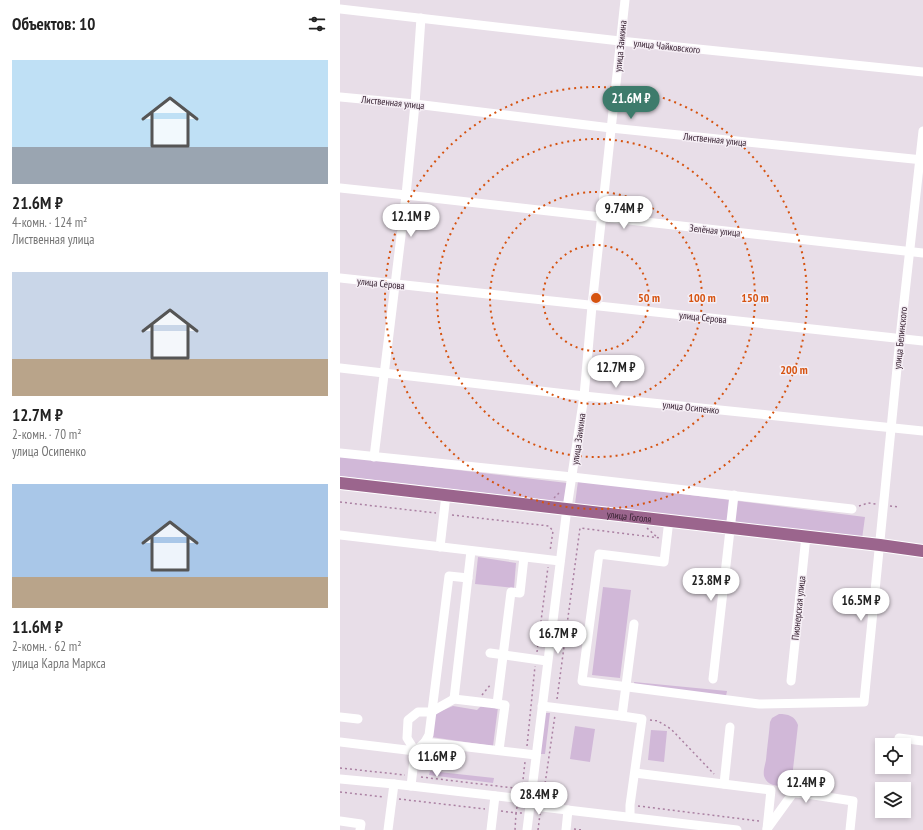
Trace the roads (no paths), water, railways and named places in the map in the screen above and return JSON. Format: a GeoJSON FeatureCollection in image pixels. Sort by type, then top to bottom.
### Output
{"type":"FeatureCollection","features":[{"type":"Feature","properties":{"kind":"main road","name":"улица Гоголя"},"geometry":{"type":"LineString","coordinates":[[340,482],[922,549]]}},
{"type":"Feature","properties":{"kind":"street","name":"улица Заикина"},"geometry":{"type":"LineString","coordinates":[[527,830],[566,508],[584,396],[592,306],[625,0]]}},
{"type":"Feature","properties":{"kind":"street","name":"улица Чайковского"},"geometry":{"type":"LineString","coordinates":[[340,8],[620,41],[923,72]]}},
{"type":"Feature","properties":{"kind":"street"},"geometry":{"type":"LineString","coordinates":[[374,457],[406,195],[421,18]]}},
{"type":"Feature","properties":{"kind":"street","name":"Лиственная улица"},"geometry":{"type":"LineString","coordinates":[[340,97],[414,104],[611,128],[921,159]]}},
{"type":"Feature","properties":{"kind":"street","name":"улица Белинского"},"geometry":{"type":"LineString","coordinates":[[626,686],[759,704],[864,702],[900,338],[923,131]]}},
{"type":"Feature","properties":{"kind":"street","name":"Зелёная улица"},"geometry":{"type":"LineString","coordinates":[[340,188],[923,253]]}},
{"type":"Feature","properties":{"kind":"street","name":"улица Серова"},"geometry":{"type":"LineString","coordinates":[[340,278],[923,341]]}},
{"type":"Feature","properties":{"kind":"street","name":"улица Осипенко"},"geometry":{"type":"LineString","coordinates":[[340,368],[584,396],[923,431]]}},
{"type":"Feature","properties":{"kind":"street"},"geometry":{"type":"LineString","coordinates":[[340,453],[572,477],[852,509]]}},
{"type":"Feature","properties":{"kind":"street"},"geometry":{"type":"LineString","coordinates":[[440,547],[446,495]]}},
{"type":"Feature","properties":{"kind":"street"},"geometry":{"type":"LineString","coordinates":[[712,679],[734,495]]}},
{"type":"Feature","properties":{"kind":"street"},"geometry":{"type":"LineString","coordinates":[[626,686],[582,681],[599,554],[664,562],[669,520]]}},
{"type":"Feature","properties":{"kind":"street"},"geometry":{"type":"LineString","coordinates":[[340,535],[560,561]]}},
{"type":"Feature","properties":{"kind":"street","name":"Пионерская улица"},"geometry":{"type":"LineString","coordinates":[[791,681],[806,536]]}},
{"type":"Feature","properties":{"kind":"street"},"geometry":{"type":"LineString","coordinates":[[454,699],[471,551]]}},
{"type":"Feature","properties":{"kind":"street"},"geometry":{"type":"LineString","coordinates":[[498,704],[511,592],[520,593],[524,557]]}},
{"type":"Feature","properties":{"kind":"street"},"geometry":{"type":"LineString","coordinates":[[340,742],[415,751],[425,742],[429,735],[449,576],[468,578]]}},
{"type":"Feature","properties":{"kind":"street"},"geometry":{"type":"LineString","coordinates":[[622,716],[634,624]]}},
{"type":"Feature","properties":{"kind":"street"},"geometry":{"type":"LineString","coordinates":[[490,653],[547,661]]}},
{"type":"Feature","properties":{"kind":"street"},"geometry":{"type":"LineString","coordinates":[[412,781],[415,751],[407,738],[408,720],[418,712],[431,712],[454,699],[505,705],[499,750]]}},
{"type":"Feature","properties":{"kind":"street"},"geometry":{"type":"LineString","coordinates":[[542,706],[642,719],[630,805],[630,817]]}},
{"type":"Feature","properties":{"kind":"street"},"geometry":{"type":"LineString","coordinates":[[340,717],[358,719]]}},
{"type":"Feature","properties":{"kind":"street"},"geometry":{"type":"LineString","coordinates":[[724,784],[730,727]]}},
{"type":"Feature","properties":{"kind":"street"},"geometry":{"type":"LineString","coordinates":[[911,740],[923,741]]}},
{"type":"Feature","properties":{"kind":"street"},"geometry":{"type":"LineString","coordinates":[[425,742],[536,755]]}},
{"type":"Feature","properties":{"kind":"street"},"geometry":{"type":"LineString","coordinates":[[634,773],[771,790],[767,827]]}},
{"type":"Feature","properties":{"kind":"street"},"geometry":{"type":"LineString","coordinates":[[340,779],[394,784],[412,781],[495,796],[531,795],[542,807],[716,829],[737,830]]}},
{"type":"Feature","properties":{"kind":"street"},"geometry":{"type":"LineString","coordinates":[[388,830],[394,784]]}},
{"type":"Feature","properties":{"kind":"street"},"geometry":{"type":"LineString","coordinates":[[767,827],[793,793],[853,801],[850,830]]}},
{"type":"Feature","properties":{"kind":"street"},"geometry":{"type":"LineString","coordinates":[[491,830],[495,796]]}},
{"type":"Feature","properties":{"kind":"street"},"geometry":{"type":"LineString","coordinates":[[566,830],[568,810]]}},
{"type":"Feature","properties":{"kind":"street"},"geometry":{"type":"LineString","coordinates":[[340,821],[361,824],[360,830]]}}]}
